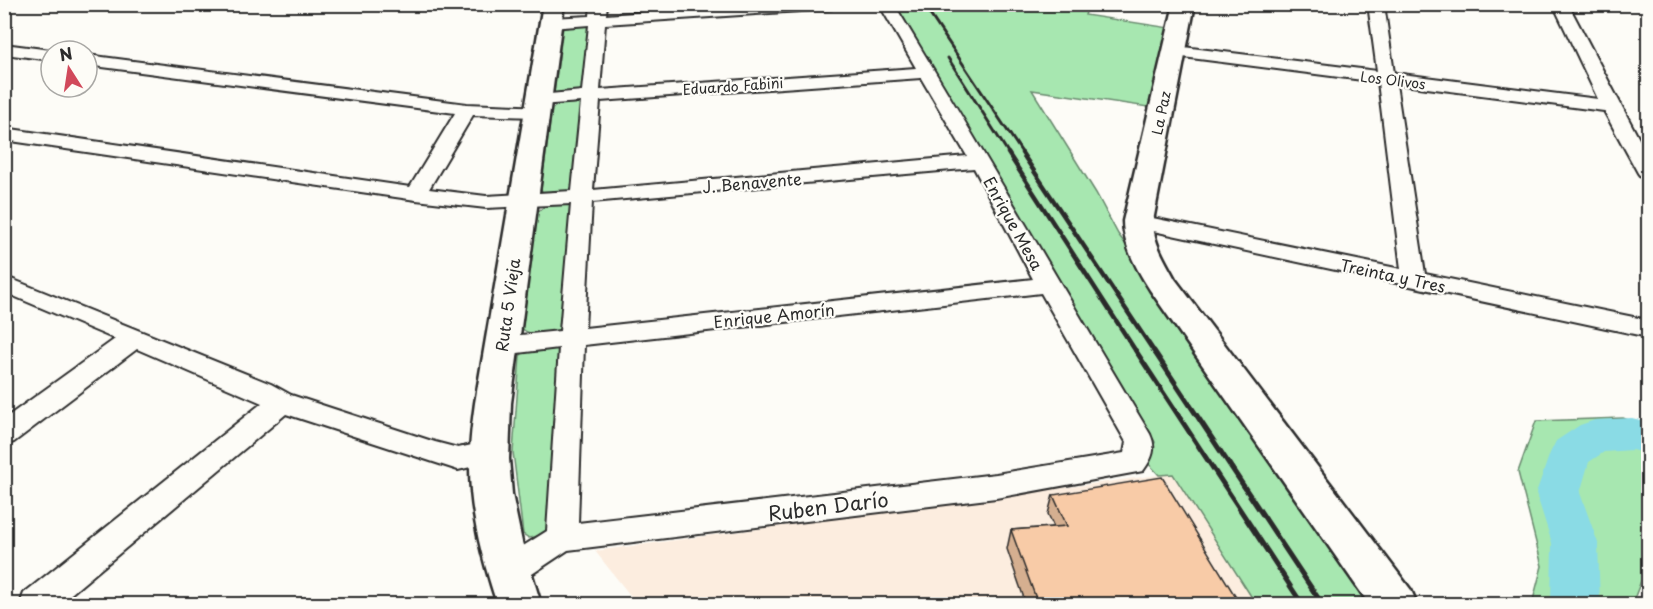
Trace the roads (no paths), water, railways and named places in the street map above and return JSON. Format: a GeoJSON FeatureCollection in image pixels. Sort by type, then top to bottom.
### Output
{"type":"FeatureCollection","features":[{"type":"Feature","properties":{"kind":"street"},"geometry":{"type":"LineString","coordinates":[[552,14],[831,4]]}},
{"type":"Feature","properties":{"kind":"street","name":"Enrique Mesa"},"geometry":{"type":"LineString","coordinates":[[886,4],[980,161],[1048,285],[1140,442]]}},
{"type":"Feature","properties":{"kind":"street","name":"La Paz"},"geometry":{"type":"LineString","coordinates":[[1138,221],[1185,4]]}},
{"type":"Feature","properties":{"kind":"street"},"geometry":{"type":"LineString","coordinates":[[1376,4],[1414,279]]}},
{"type":"Feature","properties":{"kind":"street"},"geometry":{"type":"LineString","coordinates":[[1560,4],[1611,106],[1648,173]]}},
{"type":"Feature","properties":{"kind":"street"},"geometry":{"type":"LineString","coordinates":[[562,538],[573,337],[598,12]]}},
{"type":"Feature","properties":{"kind":"street","name":"Ruta 5 Vieja"},"geometry":{"type":"LineString","coordinates":[[519,604],[509,572],[494,502],[490,452],[493,404],[501,346],[552,14]]}},
{"type":"Feature","properties":{"kind":"street"},"geometry":{"type":"LineString","coordinates":[[4,49],[39,53]]}},
{"type":"Feature","properties":{"kind":"street","name":"Los Olivos"},"geometry":{"type":"LineString","coordinates":[[1175,51],[1611,106]]}},
{"type":"Feature","properties":{"kind":"street","name":"Eduardo Fabini"},"geometry":{"type":"LineString","coordinates":[[99,62],[467,109],[538,106],[591,97],[927,72]]}},
{"type":"Feature","properties":{"kind":"street"},"geometry":{"type":"LineString","coordinates":[[416,194],[467,109]]}},
{"type":"Feature","properties":{"kind":"street","name":"J. Benavente"},"geometry":{"type":"LineString","coordinates":[[4,134],[416,194],[486,202],[583,197],[980,161]]}},
{"type":"Feature","properties":{"kind":"street"},"geometry":{"type":"LineString","coordinates":[[1138,221],[1138,234],[1143,248],[1161,283],[1395,604]]}},
{"type":"Feature","properties":{"kind":"street","name":"Treinta y Tres"},"geometry":{"type":"LineString","coordinates":[[1138,221],[1648,329]]}},
{"type":"Feature","properties":{"kind":"street"},"geometry":{"type":"LineString","coordinates":[[4,283],[262,391],[282,402],[458,459],[490,452]]}},
{"type":"Feature","properties":{"kind":"street","name":"Enrique Amorín"},"geometry":{"type":"LineString","coordinates":[[501,346],[1048,285]]}},
{"type":"Feature","properties":{"kind":"street"},"geometry":{"type":"LineString","coordinates":[[4,434],[136,338]]}},
{"type":"Feature","properties":{"kind":"street"},"geometry":{"type":"LineString","coordinates":[[36,604],[282,402]]}},
{"type":"Feature","properties":{"kind":"street","name":"Ruben Darío"},"geometry":{"type":"LineString","coordinates":[[509,572],[562,538],[996,486],[1133,463],[1139,455],[1140,442]]}},
{"type":"Feature","properties":{"kind":"waterway"},"geometry":{"type":"LineString","coordinates":[[1575,604],[1575,543],[1558,493],[1571,453],[1595,436],[1632,434],[1648,438]]}},
{"type":"Feature","properties":{"kind":"railway"},"geometry":{"type":"LineString","coordinates":[[923,4],[1023,154]]}},
{"type":"Feature","properties":{"kind":"railway"},"geometry":{"type":"LineString","coordinates":[[948,58],[1009,154]]}},
{"type":"Feature","properties":{"kind":"railway"},"geometry":{"type":"LineString","coordinates":[[1008,153],[1137,353]]}},
{"type":"Feature","properties":{"kind":"railway"},"geometry":{"type":"LineString","coordinates":[[1022,153],[1155,353]]}},
{"type":"Feature","properties":{"kind":"railway"},"geometry":{"type":"LineString","coordinates":[[1136,351],[1302,604]]}},
{"type":"Feature","properties":{"kind":"railway"},"geometry":{"type":"LineString","coordinates":[[1154,351],[1322,604]]}}]}
